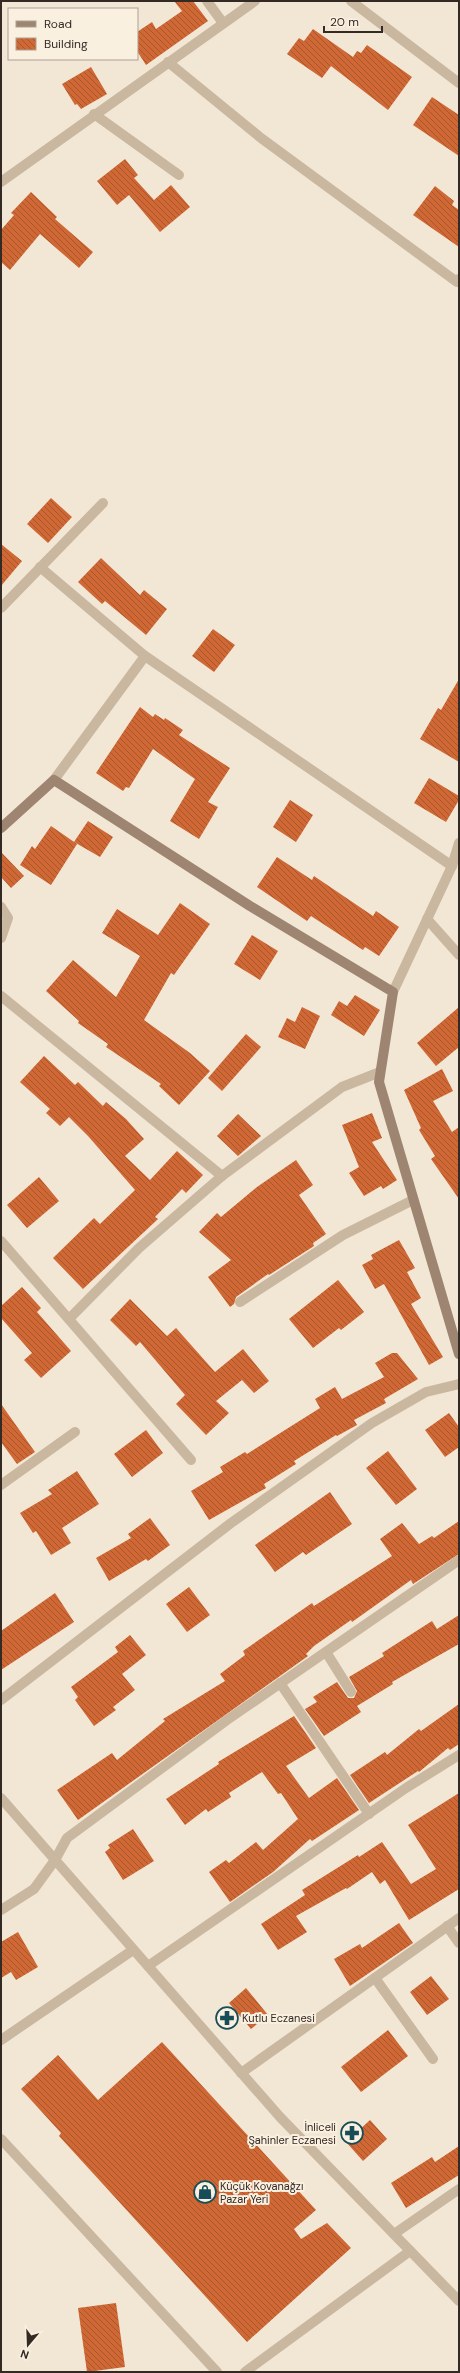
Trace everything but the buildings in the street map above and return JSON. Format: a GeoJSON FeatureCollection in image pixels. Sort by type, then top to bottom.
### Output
{"type":"FeatureCollection","features":[{"type":"Feature","properties":{"kind":"street"},"geometry":{"type":"LineString","coordinates":[[207,1],[222,24]]}},
{"type":"Feature","properties":{"kind":"street"},"geometry":{"type":"LineString","coordinates":[[1,182],[94,114],[255,1]]}},
{"type":"Feature","properties":{"kind":"street"},"geometry":{"type":"LineString","coordinates":[[351,1],[459,84]]}},
{"type":"Feature","properties":{"kind":"street"},"geometry":{"type":"LineString","coordinates":[[168,62],[261,138],[457,282],[459,279]]}},
{"type":"Feature","properties":{"kind":"street"},"geometry":{"type":"LineString","coordinates":[[94,114],[179,175]]}},
{"type":"Feature","properties":{"kind":"street"},"geometry":{"type":"LineString","coordinates":[[1,608],[103,503]]}},
{"type":"Feature","properties":{"kind":"street"},"geometry":{"type":"LineString","coordinates":[[40,568],[145,656],[452,866]]}},
{"type":"Feature","properties":{"kind":"street"},"geometry":{"type":"LineString","coordinates":[[1,828],[54,780],[145,656]]}},
{"type":"Feature","properties":{"kind":"street"},"geometry":{"type":"LineString","coordinates":[[54,780],[250,906],[393,992]]}},
{"type":"Feature","properties":{"kind":"street"},"geometry":{"type":"LineString","coordinates":[[459,842],[452,866],[393,992],[379,1082],[459,1354]]}},
{"type":"Feature","properties":{"kind":"street"},"geometry":{"type":"LineString","coordinates":[[1,907],[8,918],[1,938]]}},
{"type":"Feature","properties":{"kind":"street"},"geometry":{"type":"LineString","coordinates":[[427,919],[459,955]]}},
{"type":"Feature","properties":{"kind":"street"},"geometry":{"type":"LineString","coordinates":[[1,996],[222,1176]]}},
{"type":"Feature","properties":{"kind":"street"},"geometry":{"type":"LineString","coordinates":[[69,1319],[139,1248],[222,1176],[342,1087],[380,1072]]}},
{"type":"Feature","properties":{"kind":"street"},"geometry":{"type":"LineString","coordinates":[[240,1302],[344,1235],[413,1200]]}},
{"type":"Feature","properties":{"kind":"street"},"geometry":{"type":"LineString","coordinates":[[1,1241],[191,1460]]}},
{"type":"Feature","properties":{"kind":"street"},"geometry":{"type":"LineString","coordinates":[[1,1700],[231,1523],[372,1423],[426,1392],[459,1384]]}},
{"type":"Feature","properties":{"kind":"street"},"geometry":{"type":"LineString","coordinates":[[1,1485],[75,1432]]}},
{"type":"Feature","properties":{"kind":"street"},"geometry":{"type":"LineString","coordinates":[[1,1910],[34,1889],[55,1860],[67,1838],[280,1683],[459,1560]]}},
{"type":"Feature","properties":{"kind":"street"},"geometry":{"type":"LineString","coordinates":[[326,1652],[351,1692]]}},
{"type":"Feature","properties":{"kind":"street"},"geometry":{"type":"LineString","coordinates":[[280,1683],[369,1814]]}},
{"type":"Feature","properties":{"kind":"street"},"geometry":{"type":"LineString","coordinates":[[148,1966],[369,1814],[459,1755]]}},
{"type":"Feature","properties":{"kind":"street"},"geometry":{"type":"LineString","coordinates":[[1,1798],[280,2118],[459,2301]]}},
{"type":"Feature","properties":{"kind":"street"},"geometry":{"type":"LineString","coordinates":[[241,2073],[459,1918]]}},
{"type":"Feature","properties":{"kind":"street"},"geometry":{"type":"LineString","coordinates":[[447,1926],[459,1943]]}},
{"type":"Feature","properties":{"kind":"street"},"geometry":{"type":"LineString","coordinates":[[1,2040],[133,1950]]}},
{"type":"Feature","properties":{"kind":"street"},"geometry":{"type":"LineString","coordinates":[[375,1978],[433,2059]]}},
{"type":"Feature","properties":{"kind":"street"},"geometry":{"type":"LineString","coordinates":[[1,2139],[217,2372]]}},
{"type":"Feature","properties":{"kind":"street"},"geometry":{"type":"LineString","coordinates":[[394,2234],[459,2188]]}},
{"type":"Feature","properties":{"kind":"street"},"geometry":{"type":"LineString","coordinates":[[245,2372],[410,2251]]}},
{"type":"Feature","properties":{"kind":"place","name":"Kutlu Eczanesi"},"geometry":{"type":"Point","coordinates":[227,2018]}},
{"type":"Feature","properties":{"kind":"place","name":"İnliceli Şahinler Eczanesi"},"geometry":{"type":"Point","coordinates":[352,2133]}},
{"type":"Feature","properties":{"kind":"place","name":"Küçük Kovanağzı Pazar Yeri"},"geometry":{"type":"Point","coordinates":[205,2192]}}]}
